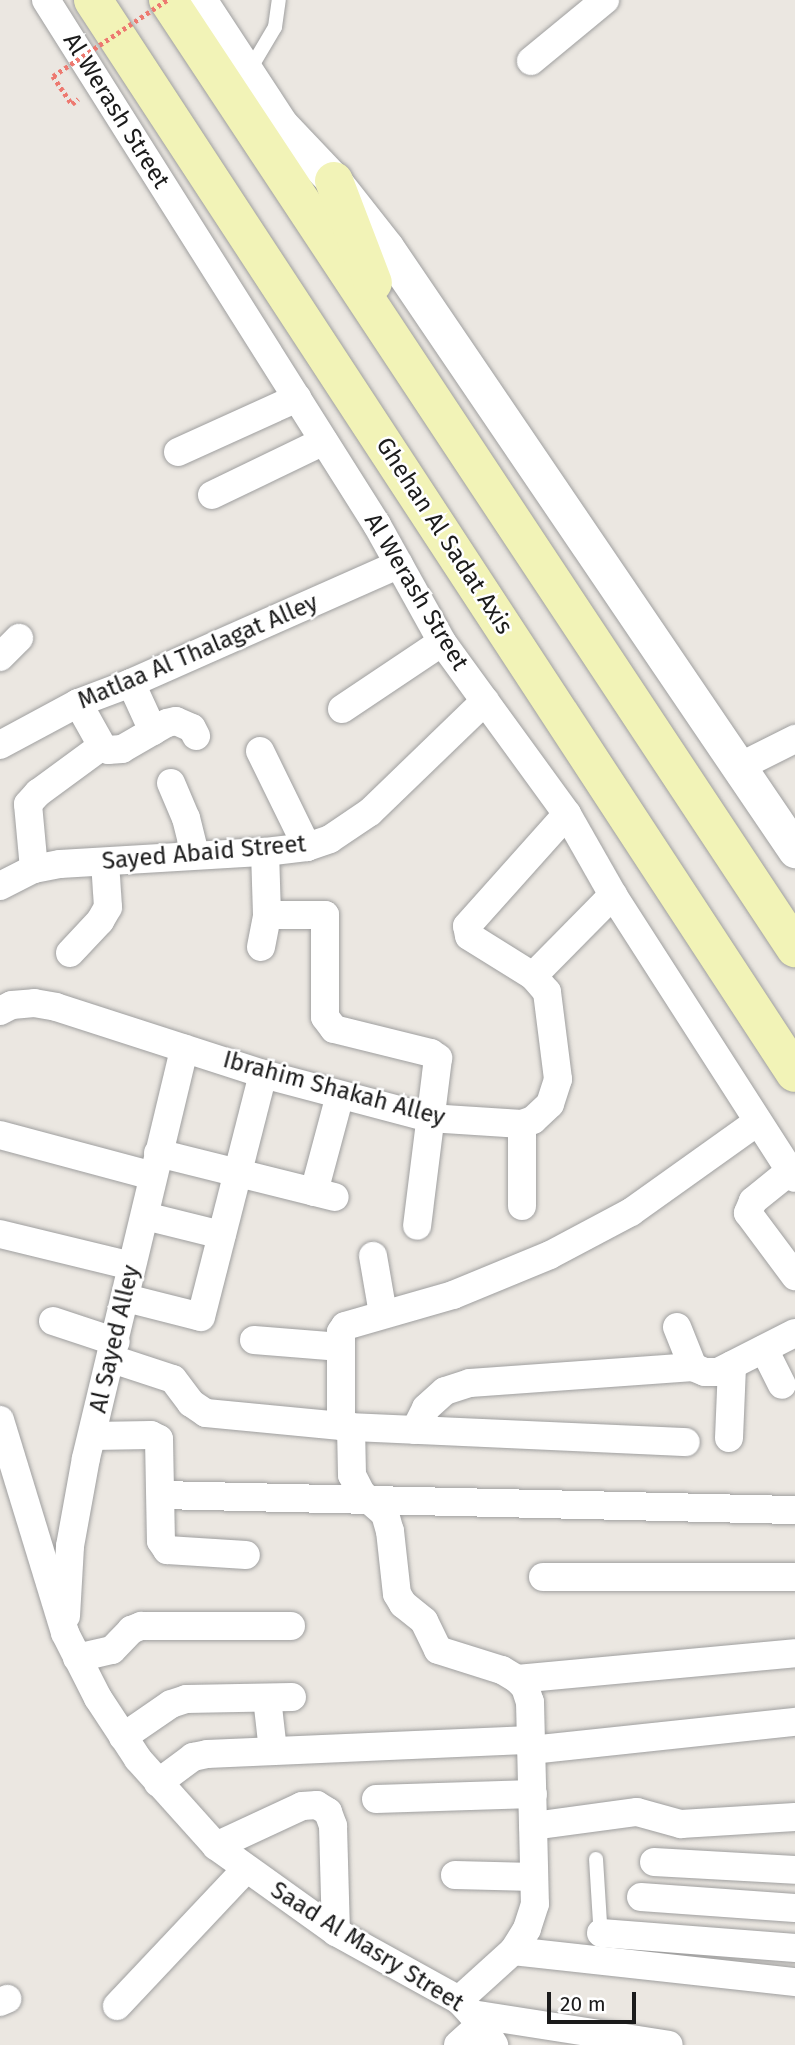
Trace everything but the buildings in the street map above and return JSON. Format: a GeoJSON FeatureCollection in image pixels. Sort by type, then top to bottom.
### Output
{"type":"FeatureCollection","features":[{"type":"Feature","properties":{"kind":"main road"},"geometry":{"type":"LineString","coordinates":[[167,0],[795,948]]}},
{"type":"Feature","properties":{"kind":"main road","name":"Ghehan Al Sadat Axis"},"geometry":{"type":"LineString","coordinates":[[100,10],[795,1073]]}},
{"type":"Feature","properties":{"kind":"main road"},"geometry":{"type":"LineString","coordinates":[[334,181],[398,350]]}},
{"type":"Feature","properties":{"kind":"street","name":"Al Werash Street"},"geometry":{"type":"LineString","coordinates":[[46,0],[324,441],[399,564],[442,642],[567,814],[613,895],[793,1175]]}},
{"type":"Feature","properties":{"kind":"street"},"geometry":{"type":"LineString","coordinates":[[72,0],[100,10]]}},
{"type":"Feature","properties":{"kind":"street"},"geometry":{"type":"LineString","coordinates":[[199,0],[280,124],[334,181],[386,247],[795,850]]}},
{"type":"Feature","properties":{"kind":"street"},"geometry":{"type":"LineString","coordinates":[[531,61],[604,0]]}},
{"type":"Feature","properties":{"kind":"street"},"geometry":{"type":"LineString","coordinates":[[178,452],[297,398]]}},
{"type":"Feature","properties":{"kind":"street"},"geometry":{"type":"LineString","coordinates":[[212,495],[324,441]]}},
{"type":"Feature","properties":{"kind":"street","name":"Matlaa Al Thalagat Alley"},"geometry":{"type":"LineString","coordinates":[[0,746],[78,703],[131,683],[399,564]]}},
{"type":"Feature","properties":{"kind":"street"},"geometry":{"type":"LineString","coordinates":[[342,709],[442,642]]}},
{"type":"Feature","properties":{"kind":"street"},"geometry":{"type":"LineString","coordinates":[[131,683],[153,732]]}},
{"type":"Feature","properties":{"kind":"street","name":"Sayed Abaid Street"},"geometry":{"type":"LineString","coordinates":[[0,886],[34,869],[60,864],[265,852],[307,847],[330,839],[361,819],[485,701]]}},
{"type":"Feature","properties":{"kind":"street"},"geometry":{"type":"LineString","coordinates":[[78,703],[102,746],[116,751],[176,721],[185,723],[196,736]]}},
{"type":"Feature","properties":{"kind":"street"},"geometry":{"type":"LineString","coordinates":[[739,768],[795,738]]}},
{"type":"Feature","properties":{"kind":"street"},"geometry":{"type":"LineString","coordinates":[[34,869],[28,804],[37,793],[102,746]]}},
{"type":"Feature","properties":{"kind":"street"},"geometry":{"type":"LineString","coordinates":[[260,751],[307,847]]}},
{"type":"Feature","properties":{"kind":"street"},"geometry":{"type":"LineString","coordinates":[[171,783],[186,818],[195,855]]}},
{"type":"Feature","properties":{"kind":"street"},"geometry":{"type":"LineString","coordinates":[[522,1206],[522,1124],[542,1115],[550,1104],[558,1079],[547,992],[533,976],[469,936],[467,926],[567,814]]}},
{"type":"Feature","properties":{"kind":"street"},"geometry":{"type":"LineString","coordinates":[[261,947],[267,915],[265,852]]}},
{"type":"Feature","properties":{"kind":"street"},"geometry":{"type":"LineString","coordinates":[[70,953],[100,921],[108,907],[105,862]]}},
{"type":"Feature","properties":{"kind":"street"},"geometry":{"type":"LineString","coordinates":[[533,976],[613,895]]}},
{"type":"Feature","properties":{"kind":"street"},"geometry":{"type":"LineString","coordinates":[[267,915],[320,913],[327,919],[327,1022],[339,1030],[435,1054],[439,1061],[429,1118],[417,1226]]}},
{"type":"Feature","properties":{"kind":"street","name":"Ibrahim Shakah Alley"},"geometry":{"type":"LineString","coordinates":[[0,1011],[12,1005],[34,1003],[264,1074],[429,1118],[522,1124]]}},
{"type":"Feature","properties":{"kind":"street","name":"Al Sayed Alley"},"geometry":{"type":"LineString","coordinates":[[71,1645],[70,1546],[131,1266],[184,1048]]}},
{"type":"Feature","properties":{"kind":"street"},"geometry":{"type":"LineString","coordinates":[[126,1298],[201,1317],[236,1172],[264,1074]]}},
{"type":"Feature","properties":{"kind":"street"},"geometry":{"type":"LineString","coordinates":[[0,1135],[156,1165],[236,1172],[324,1195],[340,1095]]}},
{"type":"Feature","properties":{"kind":"street"},"geometry":{"type":"LineString","coordinates":[[458,2045],[476,2021],[527,1929],[535,1904],[530,1702],[526,1687],[502,1670],[438,1650],[424,1620],[411,1611],[397,1594],[390,1531],[385,1514],[361,1493],[352,1475],[346,1427],[341,1332],[345,1326],[453,1295],[559,1250],[631,1212],[757,1122]]}},
{"type":"Feature","properties":{"kind":"street"},"geometry":{"type":"LineString","coordinates":[[793,1175],[753,1201],[748,1213],[795,1276]]}},
{"type":"Feature","properties":{"kind":"street"},"geometry":{"type":"LineString","coordinates":[[145,1216],[222,1235]]}},
{"type":"Feature","properties":{"kind":"street"},"geometry":{"type":"LineString","coordinates":[[0,1234],[131,1266]]}},
{"type":"Feature","properties":{"kind":"street"},"geometry":{"type":"LineString","coordinates":[[373,1256],[383,1314]]}},
{"type":"Feature","properties":{"kind":"street"},"geometry":{"type":"LineString","coordinates":[[53,1321],[173,1378],[191,1403],[206,1413],[346,1427],[686,1442]]}},
{"type":"Feature","properties":{"kind":"street"},"geometry":{"type":"LineString","coordinates":[[677,1326],[693,1367]]}},
{"type":"Feature","properties":{"kind":"street"},"geometry":{"type":"LineString","coordinates":[[415,1430],[426,1408],[445,1391],[470,1383],[693,1367],[705,1372],[718,1372],[795,1333]]}},
{"type":"Feature","properties":{"kind":"street"},"geometry":{"type":"LineString","coordinates":[[254,1340],[341,1347]]}},
{"type":"Feature","properties":{"kind":"street"},"geometry":{"type":"LineString","coordinates":[[764,1349],[782,1385]]}},
{"type":"Feature","properties":{"kind":"street"},"geometry":{"type":"LineString","coordinates":[[729,1438],[732,1365]]}},
{"type":"Feature","properties":{"kind":"street","name":"Saad Al Masry Street"},"geometry":{"type":"LineString","coordinates":[[0,1420],[71,1645],[97,1698],[158,1783],[216,1846],[336,1932],[476,2021],[669,2045]]}},
{"type":"Feature","properties":{"kind":"street"},"geometry":{"type":"LineString","coordinates":[[92,1437],[156,1436],[160,1444],[161,1541],[167,1550],[246,1555]]}},
{"type":"Feature","properties":{"kind":"street"},"geometry":{"type":"LineString","coordinates":[[160,1495],[795,1510]]}},
{"type":"Feature","properties":{"kind":"street"},"geometry":{"type":"LineString","coordinates":[[543,1577],[795,1577]]}},
{"type":"Feature","properties":{"kind":"street"},"geometry":{"type":"LineString","coordinates":[[71,1645],[112,1650],[131,1630],[141,1626],[291,1626]]}},
{"type":"Feature","properties":{"kind":"street"},"geometry":{"type":"LineString","coordinates":[[517,1679],[795,1653]]}},
{"type":"Feature","properties":{"kind":"street"},"geometry":{"type":"LineString","coordinates":[[123,1737],[171,1704],[186,1699],[279,1697],[273,1751]]}},
{"type":"Feature","properties":{"kind":"street"},"geometry":{"type":"LineString","coordinates":[[158,1783],[193,1757],[207,1754],[531,1745],[795,1722]]}},
{"type":"Feature","properties":{"kind":"street"},"geometry":{"type":"LineString","coordinates":[[376,1799],[533,1794]]}},
{"type":"Feature","properties":{"kind":"street"},"geometry":{"type":"LineString","coordinates":[[216,1846],[302,1806],[317,1805],[328,1812],[333,1826],[336,1932]]}},
{"type":"Feature","properties":{"kind":"street"},"geometry":{"type":"LineString","coordinates":[[533,1826],[637,1812],[681,1824],[795,1817]]}},
{"type":"Feature","properties":{"kind":"street"},"geometry":{"type":"LineString","coordinates":[[654,1862],[795,1870]]}},
{"type":"Feature","properties":{"kind":"street"},"geometry":{"type":"LineString","coordinates":[[117,2006],[246,1869]]}},
{"type":"Feature","properties":{"kind":"street"},"geometry":{"type":"LineString","coordinates":[[455,1875],[534,1877]]}},
{"type":"Feature","properties":{"kind":"street"},"geometry":{"type":"LineString","coordinates":[[641,1897],[795,1908]]}},
{"type":"Feature","properties":{"kind":"street"},"geometry":{"type":"LineString","coordinates":[[601,1933],[795,1948]]}},
{"type":"Feature","properties":{"kind":"street"},"geometry":{"type":"LineString","coordinates":[[513,1951],[795,1982]]}},
{"type":"Feature","properties":{"kind":"lane"},"geometry":{"type":"LineString","coordinates":[[246,75],[275,27],[279,0]]}},
{"type":"Feature","properties":{"kind":"lane"},"geometry":{"type":"LineString","coordinates":[[596,1859],[603,1961]]}},
{"type":"Feature","properties":{"kind":"path"},"geometry":{"type":"LineString","coordinates":[[72,104],[53,76],[167,0]]}}]}
